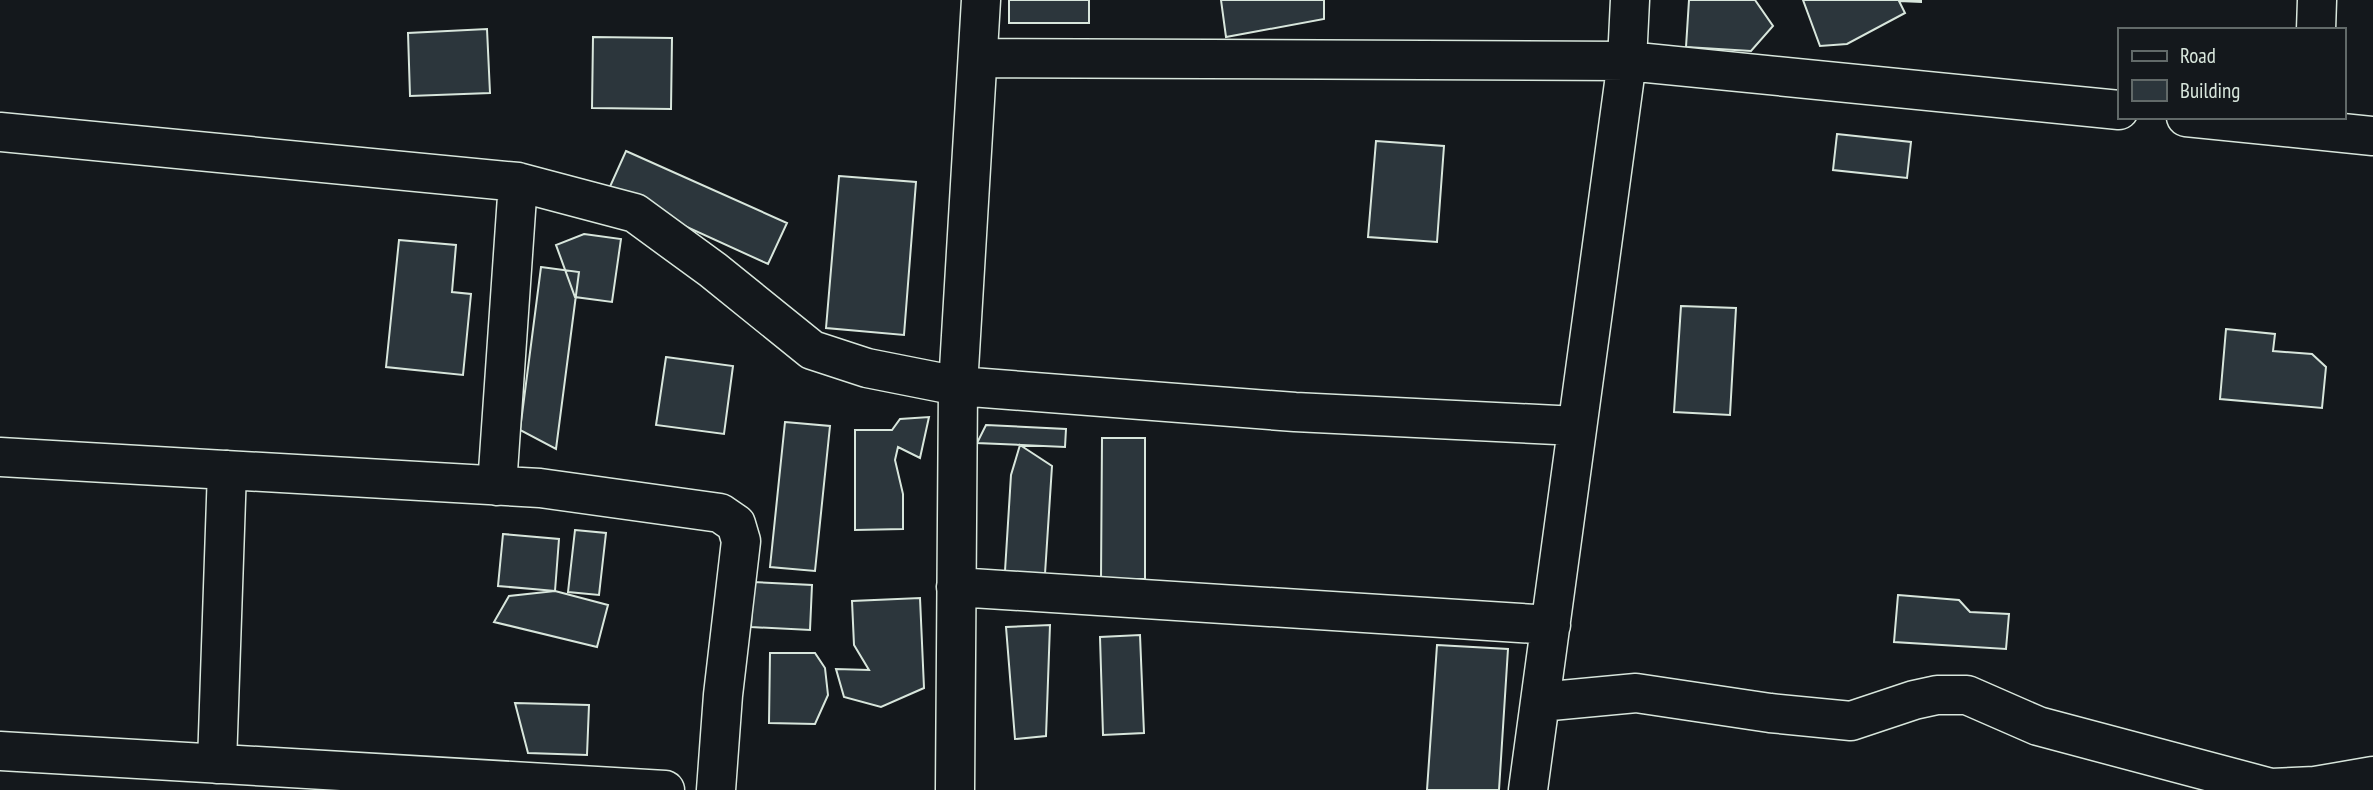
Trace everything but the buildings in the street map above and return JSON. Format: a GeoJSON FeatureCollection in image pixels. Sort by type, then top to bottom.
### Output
{"type":"FeatureCollection","features":[{"type":"Feature","properties":{"kind":"street"},"geometry":{"type":"LineString","coordinates":[[955,790],[958,386],[981,0]]}},
{"type":"Feature","properties":{"kind":"street"},"geometry":{"type":"LineString","coordinates":[[1528,790],[1626,61],[1630,0]]}},
{"type":"Feature","properties":{"kind":"street"},"geometry":{"type":"LineString","coordinates":[[2316,28],[2317,0]]}},
{"type":"Feature","properties":{"kind":"street"},"geometry":{"type":"LineString","coordinates":[[978,58],[1626,61],[2118,110]]}},
{"type":"Feature","properties":{"kind":"street"},"geometry":{"type":"LineString","coordinates":[[2227,119],[2310,123],[2373,136]]}},
{"type":"Feature","properties":{"kind":"street"},"geometry":{"type":"LineString","coordinates":[[0,132],[518,182],[635,213],[812,350],[867,368],[958,386],[1295,412],[1577,426]]}},
{"type":"Feature","properties":{"kind":"street"},"geometry":{"type":"LineString","coordinates":[[497,486],[518,182]]}},
{"type":"Feature","properties":{"kind":"street"},"geometry":{"type":"LineString","coordinates":[[0,457],[540,488],[720,513],[736,524],[741,541],[723,695],[716,790]]}},
{"type":"Feature","properties":{"kind":"street"},"geometry":{"type":"LineString","coordinates":[[217,764],[227,470]]}},
{"type":"Feature","properties":{"kind":"street"},"geometry":{"type":"LineString","coordinates":[[956,587],[1550,625]]}},
{"type":"Feature","properties":{"kind":"street"},"geometry":{"type":"LineString","coordinates":[[1540,702],[1636,693],[1770,713],[1851,721],[1914,699],[1937,695],[1967,695],[2038,726],[2271,788],[2315,786],[2373,776]]}},
{"type":"Feature","properties":{"kind":"street"},"geometry":{"type":"LineString","coordinates":[[0,751],[665,790]]}}]}
